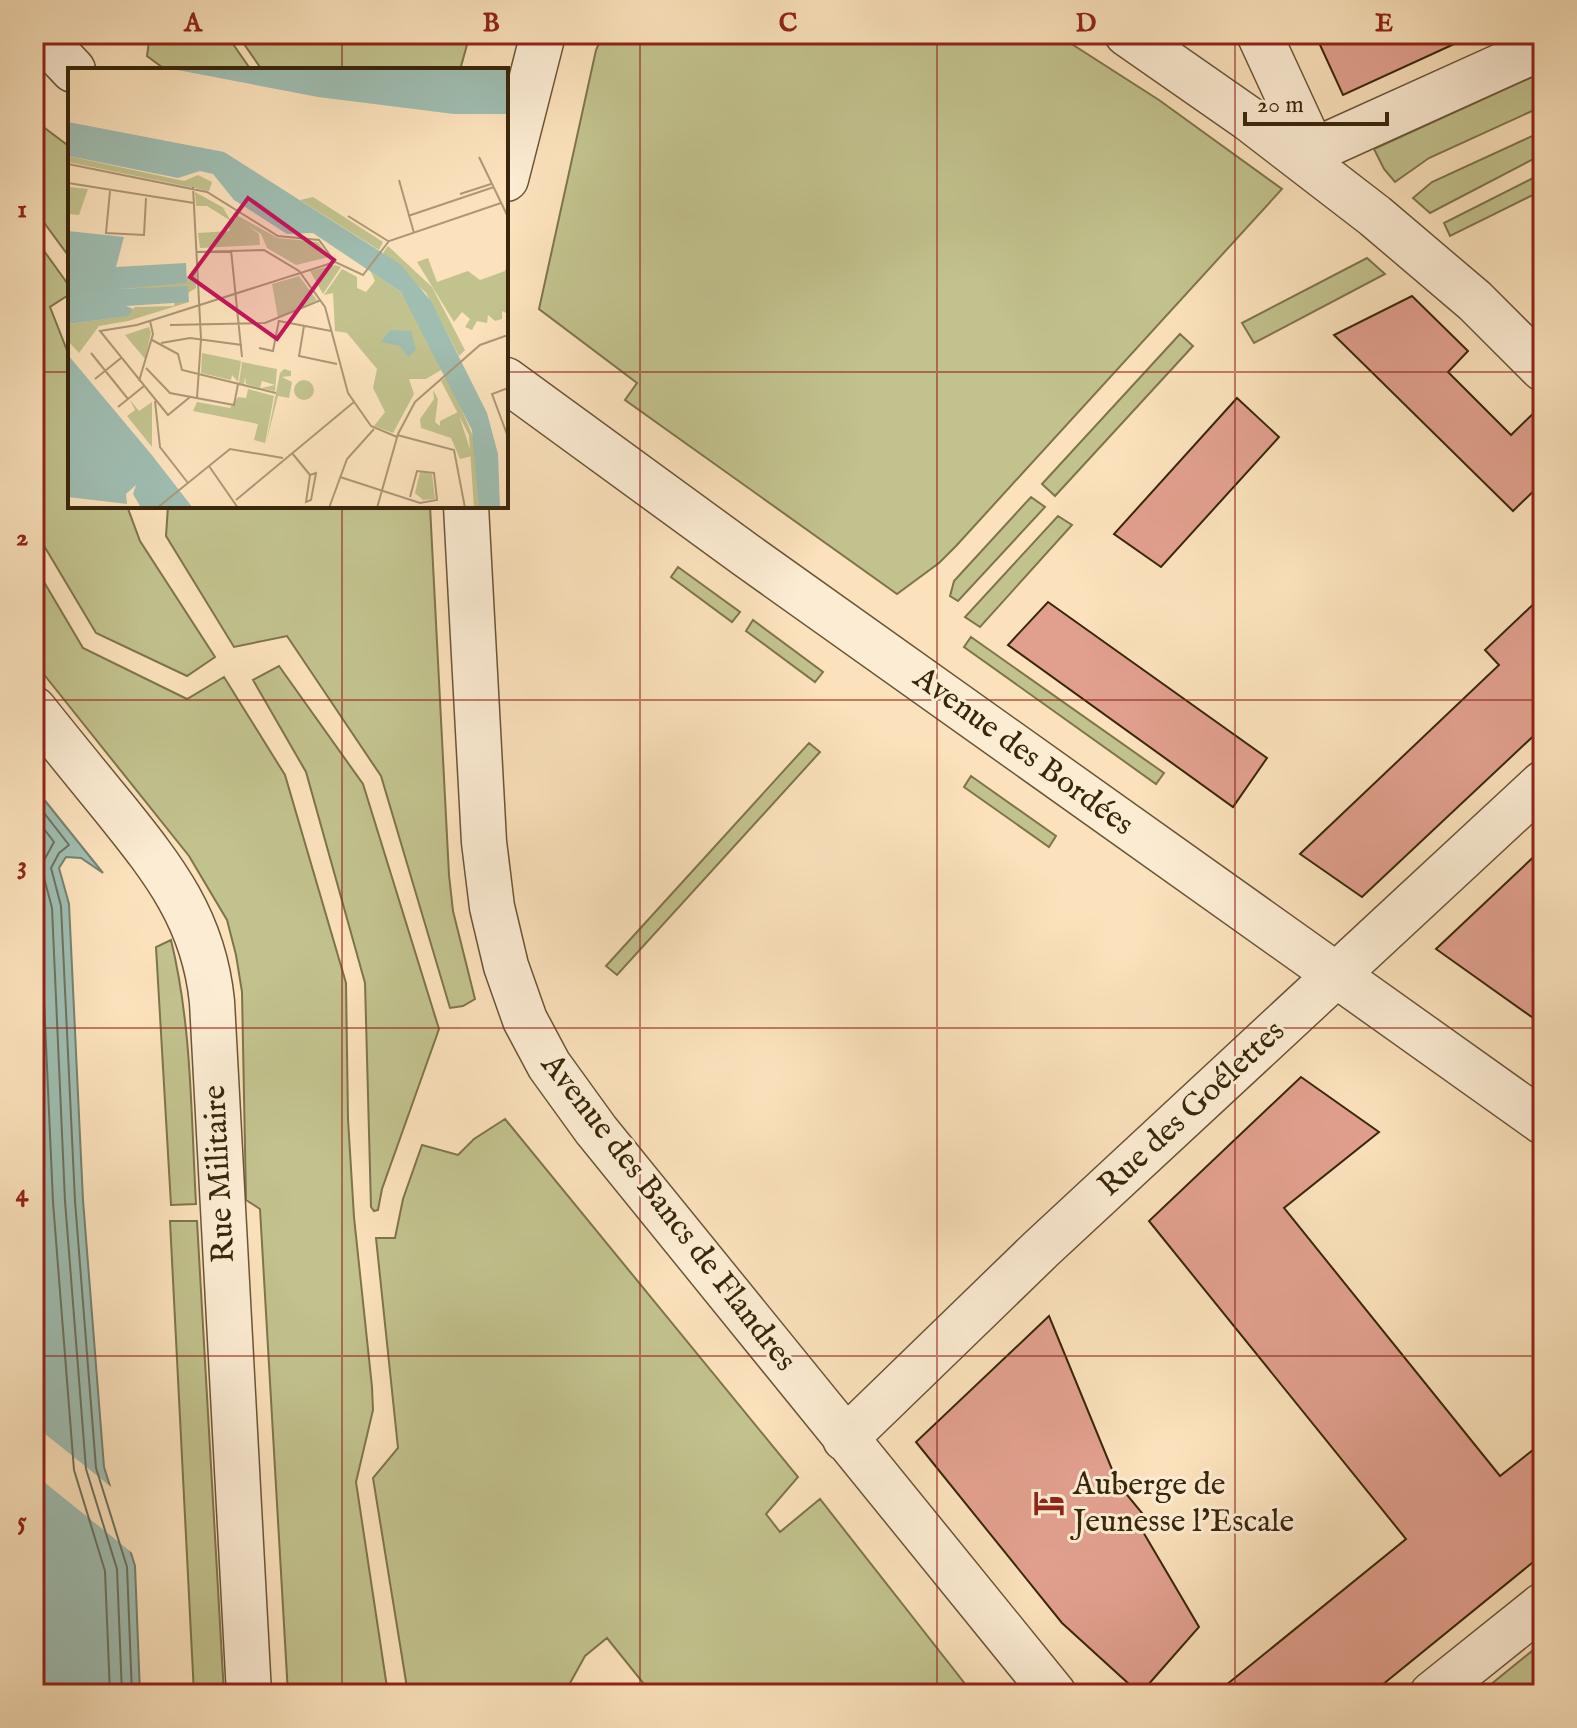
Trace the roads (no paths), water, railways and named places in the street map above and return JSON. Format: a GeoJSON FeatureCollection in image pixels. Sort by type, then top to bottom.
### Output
{"type":"FeatureCollection","features":[{"type":"Feature","properties":{"kind":"street"},"geometry":{"type":"LineString","coordinates":[[39,34],[71,68]]}},
{"type":"Feature","properties":{"kind":"street"},"geometry":{"type":"LineString","coordinates":[[508,171],[543,34]]}},
{"type":"Feature","properties":{"kind":"street"},"geometry":{"type":"LineString","coordinates":[[1127,34],[1309,156],[1450,278],[1543,369]]}},
{"type":"Feature","properties":{"kind":"street"},"geometry":{"type":"LineString","coordinates":[[1259,34],[1309,156]]}},
{"type":"Feature","properties":{"kind":"street"},"geometry":{"type":"LineString","coordinates":[[1309,156],[1543,47]]}},
{"type":"Feature","properties":{"kind":"street","name":"Avenue des Bordées"},"geometry":{"type":"LineString","coordinates":[[508,381],[746,555],[1543,1122]]}},
{"type":"Feature","properties":{"kind":"street","name":"Avenue des Bancs de Flandres"},"geometry":{"type":"LineString","coordinates":[[466,508],[488,876],[497,934],[525,1020],[549,1065],[596,1130],[1054,1694]]}},
{"type":"Feature","properties":{"kind":"street","name":"Rue Militaire"},"geometry":{"type":"LineString","coordinates":[[34,709],[169,879],[191,920],[207,964],[212,1002],[249,1694]]}},
{"type":"Feature","properties":{"kind":"street","name":"Rue des Goélettes"},"geometry":{"type":"LineString","coordinates":[[845,1439],[1041,1249],[1543,783]]}},
{"type":"Feature","properties":{"kind":"street"},"geometry":{"type":"LineString","coordinates":[[1432,1694],[1543,1605]]}},
{"type":"Feature","properties":{"kind":"water"},"geometry":{"type":"Polygon","coordinates":[[[34,787],[103,873],[81,858],[66,857],[59,868],[69,904],[83,1200],[104,1467],[135,1566],[140,1694],[34,1694],[34,787]]]}},
{"type":"Feature","properties":{"kind":"place","name":"Auberge de Jeunesse l'Escale"},"geometry":{"type":"Point","coordinates":[1049,1503]}}]}
